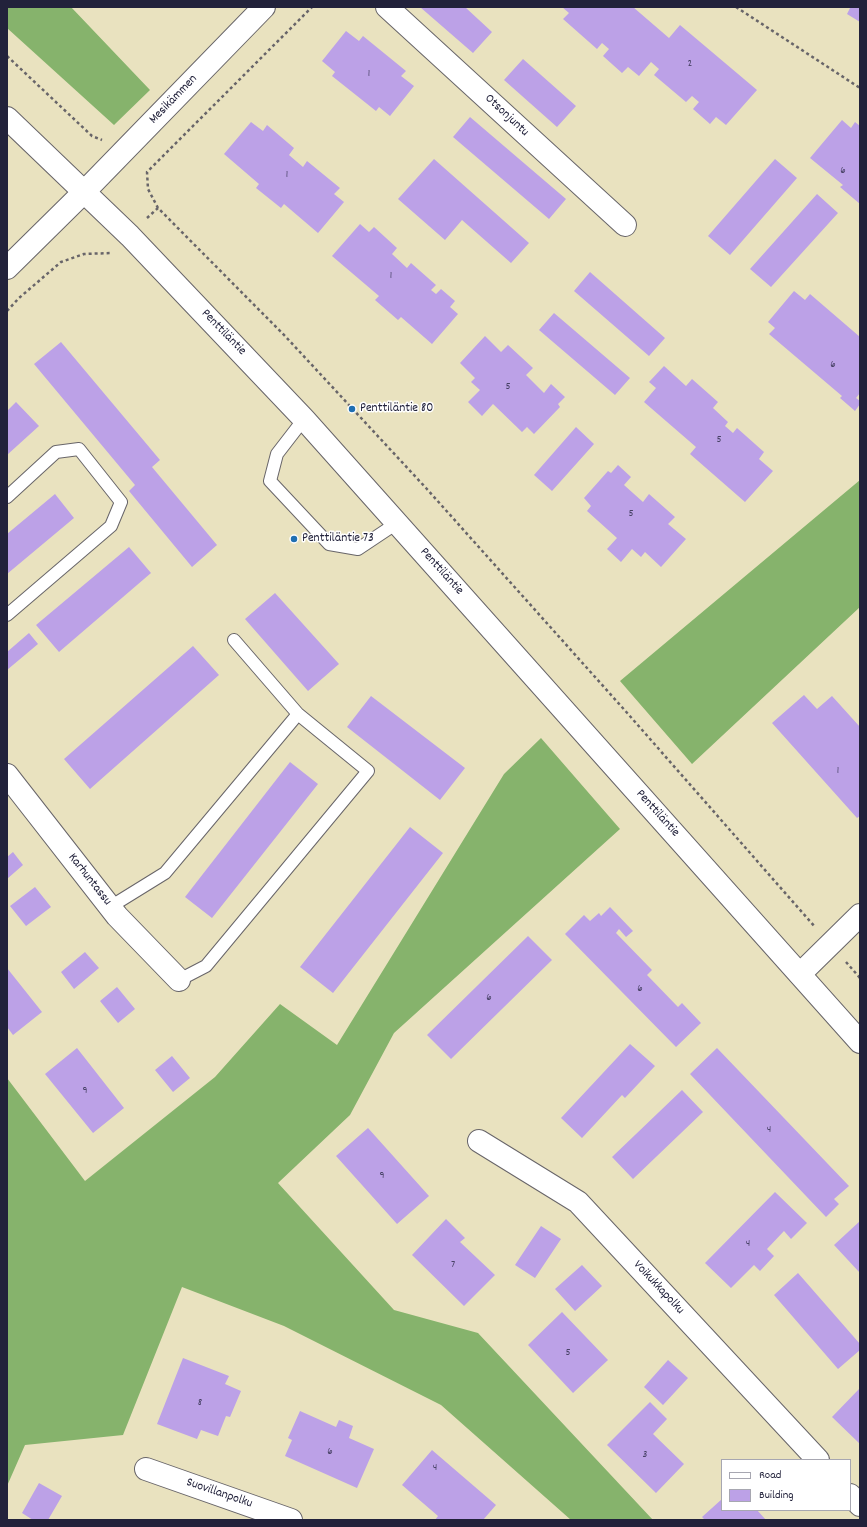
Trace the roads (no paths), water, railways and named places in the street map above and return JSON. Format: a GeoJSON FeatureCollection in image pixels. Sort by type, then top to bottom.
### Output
{"type":"FeatureCollection","features":[{"type":"Feature","properties":{"kind":"street","name":"Mesikämmen"},"geometry":{"type":"LineString","coordinates":[[7,268],[84,192],[264,7]]}},
{"type":"Feature","properties":{"kind":"street","name":"Otsonjuntu"},"geometry":{"type":"LineString","coordinates":[[387,7],[625,225]]}},
{"type":"Feature","properties":{"kind":"street","name":"Penttiläntie"},"geometry":{"type":"LineString","coordinates":[[7,118],[130,236],[304,419],[860,1042]]}},
{"type":"Feature","properties":{"kind":"street","name":"Karhuntassu"},"geometry":{"type":"LineString","coordinates":[[7,775],[117,916],[179,980]]}},
{"type":"Feature","properties":{"kind":"street"},"geometry":{"type":"LineString","coordinates":[[800,974],[860,915]]}},
{"type":"Feature","properties":{"kind":"street","name":"Voikukkapolku"},"geometry":{"type":"LineString","coordinates":[[479,1141],[578,1202],[817,1459]]}},
{"type":"Feature","properties":{"kind":"street","name":"Suovillanpolku"},"geometry":{"type":"LineString","coordinates":[[146,1469],[291,1520]]}},
{"type":"Feature","properties":{"kind":"street"},"geometry":{"type":"LineString","coordinates":[[851,1496],[860,1506]]}},
{"type":"Feature","properties":{"kind":"lane"},"geometry":{"type":"LineString","coordinates":[[304,419],[277,454],[270,481],[329,544],[358,549],[397,523]]}},
{"type":"Feature","properties":{"kind":"lane"},"geometry":{"type":"LineString","coordinates":[[7,497],[56,452],[79,449],[121,502],[111,526],[7,615]]}},
{"type":"Feature","properties":{"kind":"lane"},"geometry":{"type":"LineString","coordinates":[[179,980],[206,966],[368,771],[298,714],[234,640]]}},
{"type":"Feature","properties":{"kind":"lane"},"geometry":{"type":"LineString","coordinates":[[110,907],[165,873],[298,714]]}},
{"type":"Feature","properties":{"kind":"place","name":"Penttiläntie 80"},"geometry":{"type":"Point","coordinates":[352,409]}},
{"type":"Feature","properties":{"kind":"place","name":"Penttiläntie 73"},"geometry":{"type":"Point","coordinates":[294,539]}}]}
